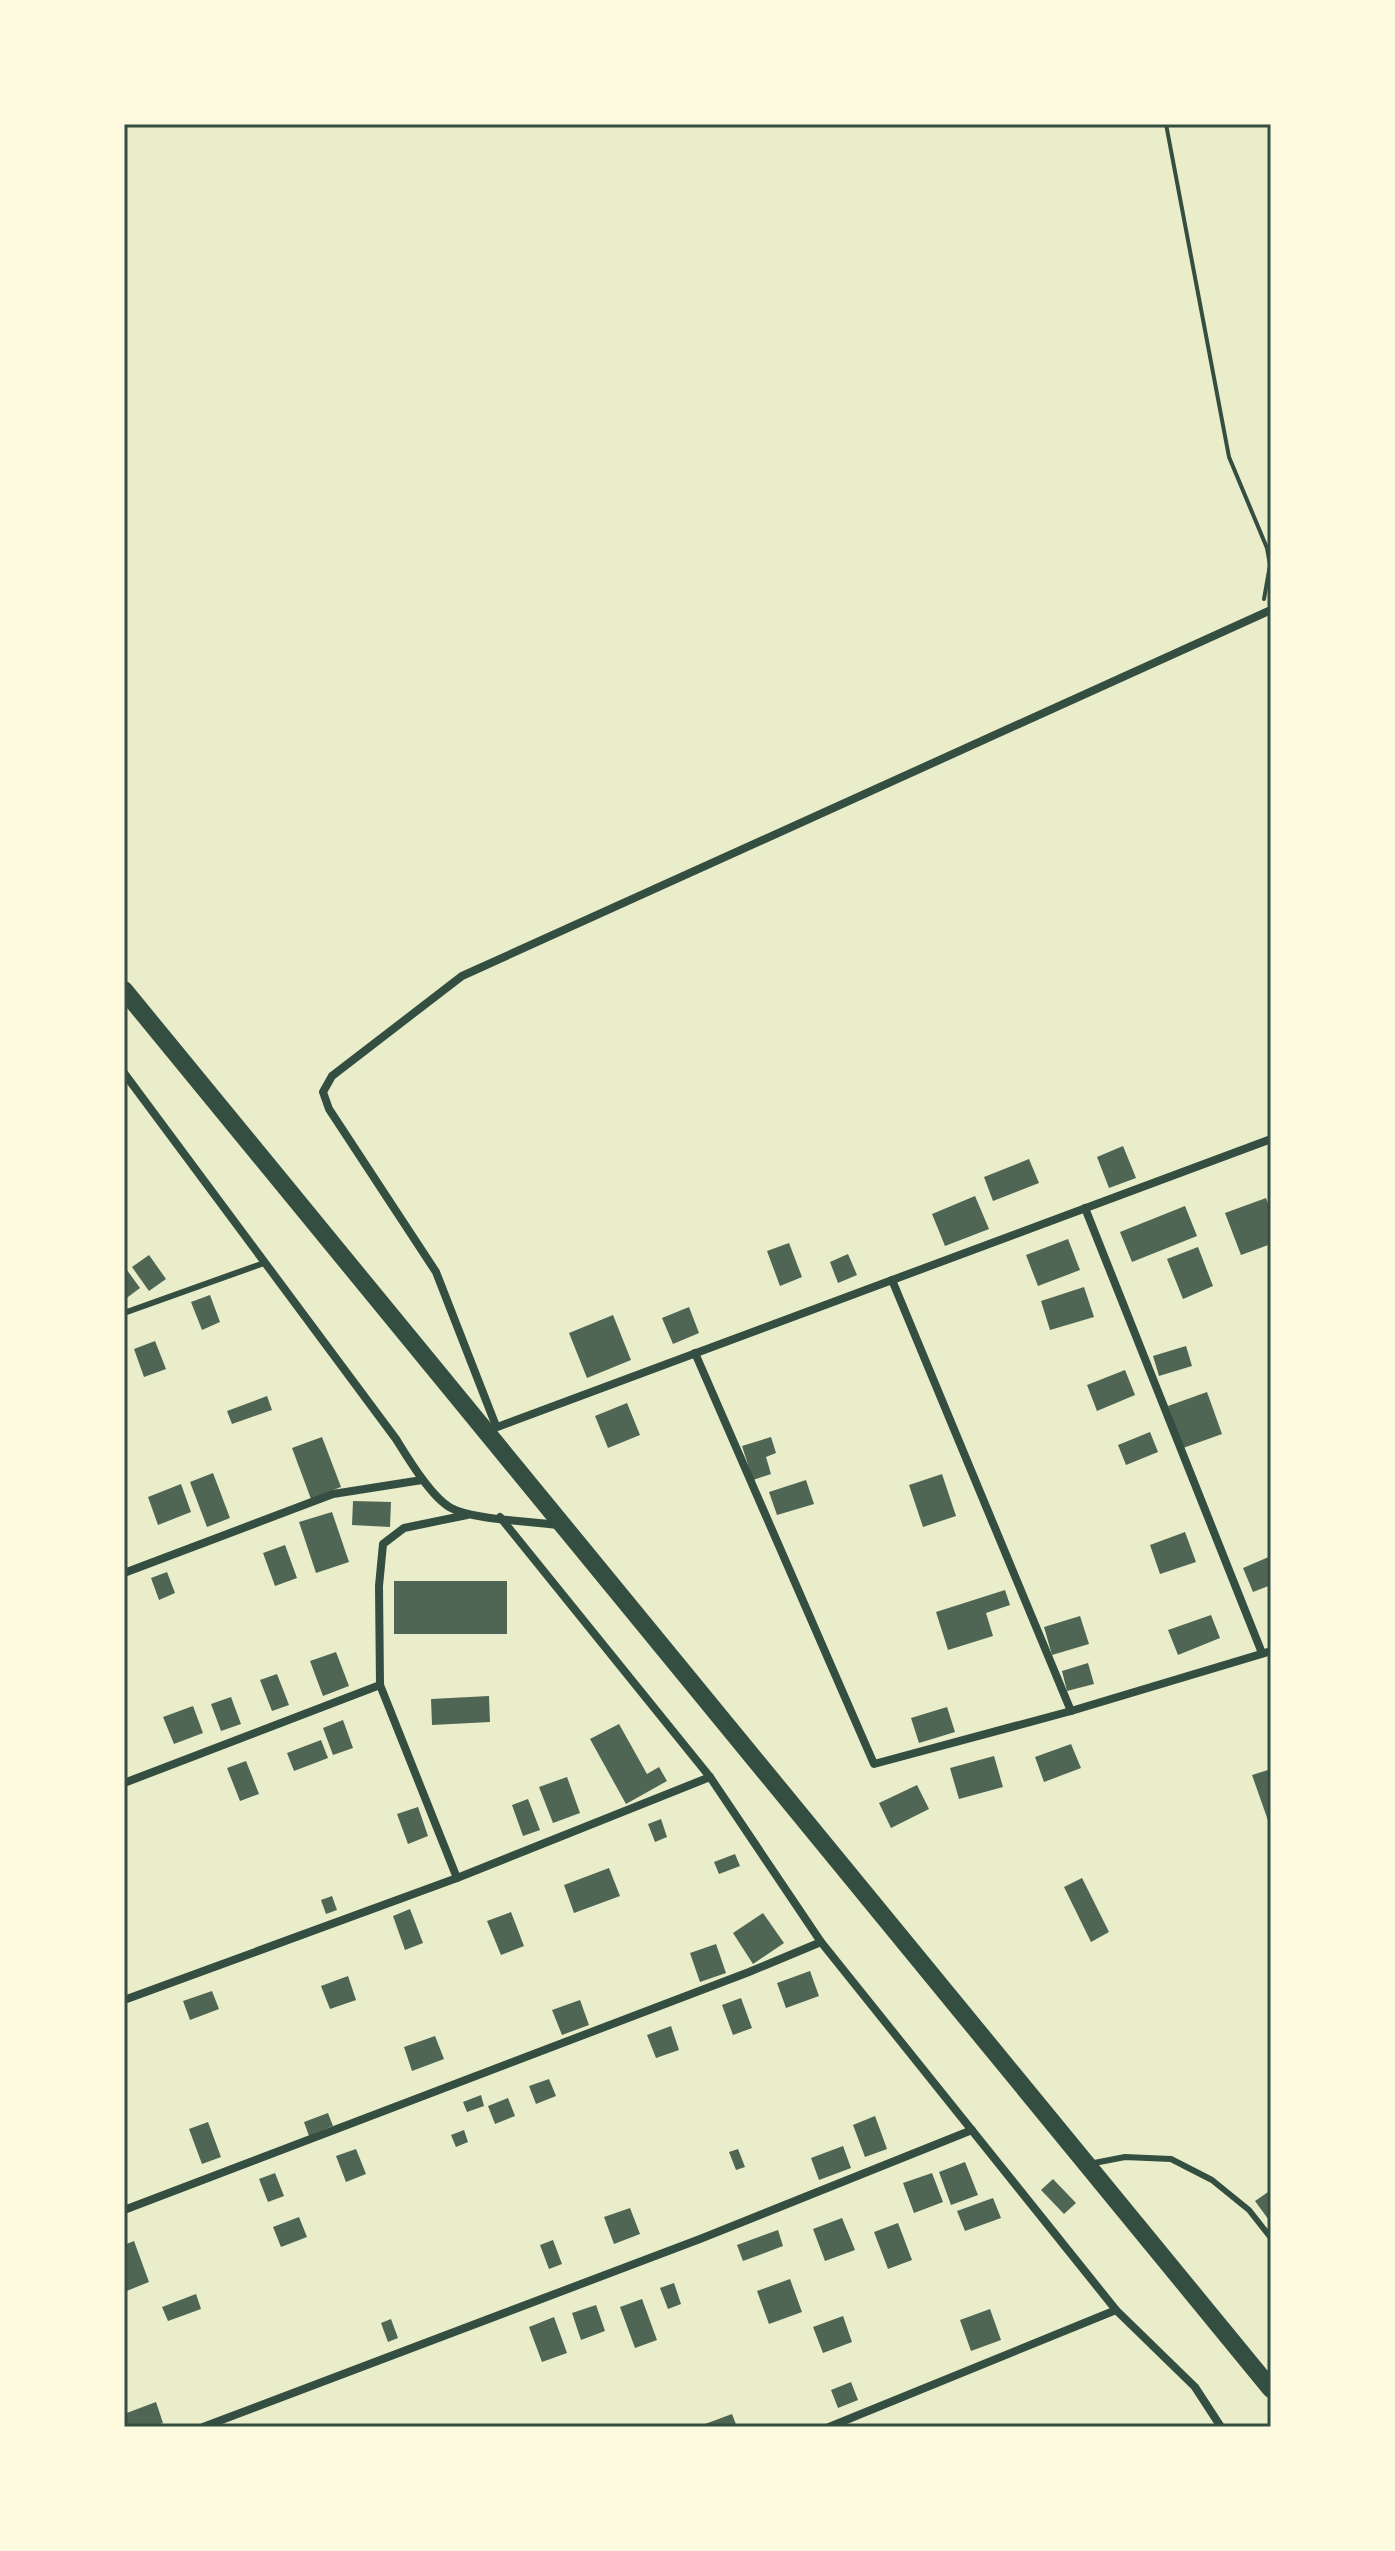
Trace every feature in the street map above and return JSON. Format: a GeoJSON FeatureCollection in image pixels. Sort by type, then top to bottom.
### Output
{"type":"FeatureCollection","features":[{"type":"Feature","properties":{"kind":"highway"},"geometry":{"type":"LineString","coordinates":[[124,990],[491,1429],[563,1525],[1271,2389]]}},
{"type":"Feature","properties":{"kind":"street"},"geometry":{"type":"LineString","coordinates":[[1271,610],[462,976],[332,1076],[323,1092],[329,1109],[436,1272],[491,1429],[1271,1139]]}},
{"type":"Feature","properties":{"kind":"street"},"geometry":{"type":"LineString","coordinates":[[124,1073],[396,1439],[422,1480],[450,1508],[471,1514],[563,1525]]}},
{"type":"Feature","properties":{"kind":"street"},"geometry":{"type":"LineString","coordinates":[[695,1353],[874,1764],[1071,1711],[1267,1652],[1085,1208]]}},
{"type":"Feature","properties":{"kind":"street"},"geometry":{"type":"LineString","coordinates":[[892,1280],[1071,1711]]}},
{"type":"Feature","properties":{"kind":"street"},"geometry":{"type":"LineString","coordinates":[[124,1573],[333,1494],[422,1480]]}},
{"type":"Feature","properties":{"kind":"street"},"geometry":{"type":"LineString","coordinates":[[457,1878],[380,1685],[379,1586],[383,1544],[404,1528],[471,1514]]}},
{"type":"Feature","properties":{"kind":"street"},"geometry":{"type":"LineString","coordinates":[[500,1517],[710,1777],[821,1942],[1116,2310],[1195,2387],[1221,2427]]}},
{"type":"Feature","properties":{"kind":"street"},"geometry":{"type":"LineString","coordinates":[[124,1783],[380,1685]]}},
{"type":"Feature","properties":{"kind":"street"},"geometry":{"type":"LineString","coordinates":[[124,2000],[457,1878],[710,1777]]}},
{"type":"Feature","properties":{"kind":"street"},"geometry":{"type":"LineString","coordinates":[[124,2210],[821,1942]]}},
{"type":"Feature","properties":{"kind":"street"},"geometry":{"type":"LineString","coordinates":[[203,2427],[700,2239],[972,2130]]}},
{"type":"Feature","properties":{"kind":"street"},"geometry":{"type":"LineString","coordinates":[[829,2427],[1116,2310]]}},
{"type":"Feature","properties":{"kind":"lane"},"geometry":{"type":"LineString","coordinates":[[124,1313],[264,1263]]}},
{"type":"Feature","properties":{"kind":"lane"},"geometry":{"type":"LineString","coordinates":[[1086,2164],[1125,2157],[1171,2159],[1212,2180],[1249,2210],[1271,2238]]}},
{"type":"Feature","properties":{"kind":"path"},"geometry":{"type":"LineString","coordinates":[[1166,124],[1229,457],[1262,534],[1270,565],[1267,589],[1258,615]]}},
{"type":"Feature","properties":{"kind":"building"},"geometry":{"type":"Polygon","coordinates":[[[1123,1146],[1136,1178],[1109,1188],[1097,1157],[1123,1146]]]}},
{"type":"Feature","properties":{"kind":"building"},"geometry":{"type":"Polygon","coordinates":[[[1029,1159],[1039,1183],[993,1201],[984,1177],[1029,1159]]]}},
{"type":"Feature","properties":{"kind":"building"},"geometry":{"type":"Polygon","coordinates":[[[975,1196],[989,1229],[945,1246],[932,1214],[975,1196]]]}},
{"type":"Feature","properties":{"kind":"building"},"geometry":{"type":"Polygon","coordinates":[[[1266,1198],[1271,1212],[1271,1244],[1241,1255],[1225,1213],[1266,1198]]]}},
{"type":"Feature","properties":{"kind":"building"},"geometry":{"type":"Polygon","coordinates":[[[1185,1206],[1197,1236],[1132,1262],[1120,1232],[1185,1206]]]}},
{"type":"Feature","properties":{"kind":"building"},"geometry":{"type":"Polygon","coordinates":[[[1068,1239],[1080,1270],[1038,1286],[1026,1255],[1068,1239]]]}},
{"type":"Feature","properties":{"kind":"building"},"geometry":{"type":"Polygon","coordinates":[[[789,1243],[802,1277],[780,1286],[767,1251],[789,1243]]]}},
{"type":"Feature","properties":{"kind":"building"},"geometry":{"type":"Polygon","coordinates":[[[1198,1247],[1213,1286],[1183,1299],[1167,1259],[1198,1247]]]}},
{"type":"Feature","properties":{"kind":"building"},"geometry":{"type":"Polygon","coordinates":[[[848,1254],[857,1275],[838,1283],[830,1262],[848,1254]]]}},
{"type":"Feature","properties":{"kind":"building"},"geometry":{"type":"Polygon","coordinates":[[[149,1255],[166,1279],[149,1291],[132,1267],[149,1255]]]}},
{"type":"Feature","properties":{"kind":"building"},"geometry":{"type":"Polygon","coordinates":[[[124,1266],[140,1288],[124,1300],[124,1266]]]}},
{"type":"Feature","properties":{"kind":"building"},"geometry":{"type":"Polygon","coordinates":[[[1084,1287],[1094,1317],[1050,1330],[1041,1301],[1084,1287]]]}},
{"type":"Feature","properties":{"kind":"building"},"geometry":{"type":"Polygon","coordinates":[[[210,1295],[220,1322],[202,1330],[191,1302],[210,1295]]]}},
{"type":"Feature","properties":{"kind":"building"},"geometry":{"type":"Polygon","coordinates":[[[689,1307],[699,1333],[673,1344],[662,1318],[689,1307]]]}},
{"type":"Feature","properties":{"kind":"building"},"geometry":{"type":"Polygon","coordinates":[[[613,1315],[631,1360],[587,1378],[569,1333],[613,1315]]]}},
{"type":"Feature","properties":{"kind":"building"},"geometry":{"type":"Polygon","coordinates":[[[155,1341],[166,1369],[144,1377],[134,1349],[155,1341]]]}},
{"type":"Feature","properties":{"kind":"building"},"geometry":{"type":"Polygon","coordinates":[[[1186,1346],[1192,1366],[1159,1376],[1153,1356],[1186,1346]]]}},
{"type":"Feature","properties":{"kind":"building"},"geometry":{"type":"Polygon","coordinates":[[[1125,1370],[1135,1395],[1097,1411],[1087,1385],[1125,1370]]]}},
{"type":"Feature","properties":{"kind":"building"},"geometry":{"type":"Polygon","coordinates":[[[1207,1392],[1222,1434],[1183,1448],[1168,1406],[1207,1392]]]}},
{"type":"Feature","properties":{"kind":"building"},"geometry":{"type":"Polygon","coordinates":[[[267,1396],[272,1410],[232,1424],[227,1411],[267,1396]]]}},
{"type":"Feature","properties":{"kind":"building"},"geometry":{"type":"Polygon","coordinates":[[[627,1403],[640,1435],[608,1448],[595,1416],[627,1403]]]}},
{"type":"Feature","properties":{"kind":"building"},"geometry":{"type":"Polygon","coordinates":[[[1150,1432],[1158,1452],[1126,1465],[1118,1445],[1150,1432]]]}},
{"type":"Feature","properties":{"kind":"building"},"geometry":{"type":"Polygon","coordinates":[[[322,1437],[341,1487],[311,1499],[292,1448],[322,1437]]]}},
{"type":"Feature","properties":{"kind":"building"},"geometry":{"type":"Polygon","coordinates":[[[771,1437],[776,1453],[766,1457],[771,1474],[753,1480],[742,1446],[771,1437]]]}},
{"type":"Feature","properties":{"kind":"building"},"geometry":{"type":"Polygon","coordinates":[[[213,1473],[230,1518],[207,1527],[190,1482],[213,1473]]]}},
{"type":"Feature","properties":{"kind":"building"},"geometry":{"type":"Polygon","coordinates":[[[942,1474],[956,1516],[923,1527],[909,1485],[942,1474]]]}},
{"type":"Feature","properties":{"kind":"building"},"geometry":{"type":"Polygon","coordinates":[[[806,1480],[814,1504],[777,1515],[769,1492],[806,1480]]]}},
{"type":"Feature","properties":{"kind":"building"},"geometry":{"type":"Polygon","coordinates":[[[181,1484],[191,1512],[158,1525],[148,1497],[181,1484]]]}},
{"type":"Feature","properties":{"kind":"building"},"geometry":{"type":"Polygon","coordinates":[[[353,1501],[391,1502],[390,1527],[352,1525],[353,1501]]]}},
{"type":"Feature","properties":{"kind":"building"},"geometry":{"type":"Polygon","coordinates":[[[332,1512],[349,1562],[316,1573],[299,1522],[332,1512]]]}},
{"type":"Feature","properties":{"kind":"building"},"geometry":{"type":"Polygon","coordinates":[[[1185,1532],[1196,1562],[1160,1574],[1150,1545],[1185,1532]]]}},
{"type":"Feature","properties":{"kind":"building"},"geometry":{"type":"Polygon","coordinates":[[[285,1545],[297,1578],[275,1586],[263,1553],[285,1545]]]}},
{"type":"Feature","properties":{"kind":"building"},"geometry":{"type":"Polygon","coordinates":[[[1271,1556],[1271,1585],[1253,1592],[1243,1568],[1271,1556]]]}},
{"type":"Feature","properties":{"kind":"building"},"geometry":{"type":"Polygon","coordinates":[[[167,1572],[175,1593],[159,1600],[151,1578],[167,1572]]]}},
{"type":"Feature","properties":{"kind":"building"},"geometry":{"type":"Polygon","coordinates":[[[394,1581],[507,1581],[507,1634],[394,1634],[394,1581]]]}},
{"type":"Feature","properties":{"kind":"building"},"geometry":{"type":"Polygon","coordinates":[[[1005,1590],[1010,1605],[986,1613],[993,1636],[948,1650],[936,1612],[1005,1590]]]}},
{"type":"Feature","properties":{"kind":"building"},"geometry":{"type":"Polygon","coordinates":[[[1211,1615],[1220,1638],[1178,1655],[1168,1630],[1211,1615]]]}},
{"type":"Feature","properties":{"kind":"building"},"geometry":{"type":"Polygon","coordinates":[[[1080,1616],[1089,1644],[1052,1655],[1044,1627],[1080,1616]]]}},
{"type":"Feature","properties":{"kind":"building"},"geometry":{"type":"Polygon","coordinates":[[[336,1652],[349,1686],[323,1696],[310,1661],[336,1652]]]}},
{"type":"Feature","properties":{"kind":"building"},"geometry":{"type":"Polygon","coordinates":[[[1088,1663],[1094,1684],[1067,1691],[1062,1671],[1088,1663]]]}},
{"type":"Feature","properties":{"kind":"building"},"geometry":{"type":"Polygon","coordinates":[[[277,1674],[289,1705],[272,1711],[260,1680],[277,1674]]]}},
{"type":"Feature","properties":{"kind":"building"},"geometry":{"type":"Polygon","coordinates":[[[489,1696],[490,1722],[432,1725],[431,1699],[489,1696]]]}},
{"type":"Feature","properties":{"kind":"building"},"geometry":{"type":"Polygon","coordinates":[[[231,1697],[241,1724],[221,1731],[211,1704],[231,1697]]]}},
{"type":"Feature","properties":{"kind":"building"},"geometry":{"type":"Polygon","coordinates":[[[193,1706],[203,1733],[174,1744],[163,1717],[193,1706]]]}},
{"type":"Feature","properties":{"kind":"building"},"geometry":{"type":"Polygon","coordinates":[[[947,1707],[955,1732],[919,1743],[911,1718],[947,1707]]]}},
{"type":"Feature","properties":{"kind":"building"},"geometry":{"type":"Polygon","coordinates":[[[343,1720],[353,1748],[333,1755],[323,1728],[343,1720]]]}},
{"type":"Feature","properties":{"kind":"building"},"geometry":{"type":"Polygon","coordinates":[[[619,1724],[647,1774],[659,1767],[667,1781],[626,1804],[590,1739],[619,1724]]]}},
{"type":"Feature","properties":{"kind":"building"},"geometry":{"type":"Polygon","coordinates":[[[321,1740],[328,1758],[294,1771],[287,1753],[321,1740]]]}},
{"type":"Feature","properties":{"kind":"building"},"geometry":{"type":"Polygon","coordinates":[[[1071,1744],[1081,1768],[1044,1782],[1035,1757],[1071,1744]]]}},
{"type":"Feature","properties":{"kind":"building"},"geometry":{"type":"Polygon","coordinates":[[[994,1756],[1003,1787],[959,1799],[950,1768],[994,1756]]]}},
{"type":"Feature","properties":{"kind":"building"},"geometry":{"type":"Polygon","coordinates":[[[246,1761],[259,1794],[240,1801],[227,1768],[246,1761]]]}},
{"type":"Feature","properties":{"kind":"building"},"geometry":{"type":"Polygon","coordinates":[[[1271,1769],[1271,1829],[1252,1775],[1271,1769]]]}},
{"type":"Feature","properties":{"kind":"building"},"geometry":{"type":"Polygon","coordinates":[[[567,1777],[580,1813],[553,1823],[539,1787],[567,1777]]]}},
{"type":"Feature","properties":{"kind":"building"},"geometry":{"type":"Polygon","coordinates":[[[917,1785],[929,1809],[891,1828],[879,1803],[917,1785]]]}},
{"type":"Feature","properties":{"kind":"building"},"geometry":{"type":"Polygon","coordinates":[[[528,1799],[540,1830],[523,1836],[512,1805],[528,1799]]]}},
{"type":"Feature","properties":{"kind":"building"},"geometry":{"type":"Polygon","coordinates":[[[418,1807],[428,1836],[408,1844],[397,1814],[418,1807]]]}},
{"type":"Feature","properties":{"kind":"building"},"geometry":{"type":"Polygon","coordinates":[[[661,1819],[667,1837],[655,1842],[648,1824],[661,1819]]]}},
{"type":"Feature","properties":{"kind":"building"},"geometry":{"type":"Polygon","coordinates":[[[735,1854],[740,1866],[719,1874],[714,1862],[735,1854]]]}},
{"type":"Feature","properties":{"kind":"building"},"geometry":{"type":"Polygon","coordinates":[[[609,1868],[620,1896],[574,1913],[564,1885],[609,1868]]]}},
{"type":"Feature","properties":{"kind":"building"},"geometry":{"type":"Polygon","coordinates":[[[1082,1878],[1109,1932],[1091,1942],[1064,1887],[1082,1878]]]}},
{"type":"Feature","properties":{"kind":"building"},"geometry":{"type":"Polygon","coordinates":[[[332,1896],[337,1910],[326,1914],[321,1900],[332,1896]]]}},
{"type":"Feature","properties":{"kind":"building"},"geometry":{"type":"Polygon","coordinates":[[[410,1909],[423,1943],[405,1950],[393,1916],[410,1909]]]}},
{"type":"Feature","properties":{"kind":"building"},"geometry":{"type":"Polygon","coordinates":[[[511,1912],[524,1946],[501,1955],[487,1921],[511,1912]]]}},
{"type":"Feature","properties":{"kind":"building"},"geometry":{"type":"Polygon","coordinates":[[[763,1913],[784,1943],[753,1964],[733,1933],[763,1913]]]}},
{"type":"Feature","properties":{"kind":"building"},"geometry":{"type":"Polygon","coordinates":[[[716,1944],[726,1973],[700,1982],[690,1953],[716,1944]]]}},
{"type":"Feature","properties":{"kind":"building"},"geometry":{"type":"Polygon","coordinates":[[[810,1971],[819,1996],[786,2008],[777,1983],[810,1971]]]}},
{"type":"Feature","properties":{"kind":"building"},"geometry":{"type":"Polygon","coordinates":[[[348,1976],[356,2000],[330,2009],[321,1986],[348,1976]]]}},
{"type":"Feature","properties":{"kind":"building"},"geometry":{"type":"Polygon","coordinates":[[[212,1991],[219,2009],[190,2020],[183,2001],[212,1991]]]}},
{"type":"Feature","properties":{"kind":"building"},"geometry":{"type":"Polygon","coordinates":[[[741,1998],[752,2028],[733,2035],[722,2005],[741,1998]]]}},
{"type":"Feature","properties":{"kind":"building"},"geometry":{"type":"Polygon","coordinates":[[[580,2000],[589,2025],[562,2035],[552,2010],[580,2000]]]}},
{"type":"Feature","properties":{"kind":"building"},"geometry":{"type":"Polygon","coordinates":[[[671,2026],[679,2050],[656,2058],[647,2035],[671,2026]]]}},
{"type":"Feature","properties":{"kind":"building"},"geometry":{"type":"Polygon","coordinates":[[[435,2036],[444,2059],[412,2071],[404,2047],[435,2036]]]}},
{"type":"Feature","properties":{"kind":"building"},"geometry":{"type":"Polygon","coordinates":[[[549,2079],[556,2096],[536,2104],[529,2086],[549,2079]]]}},
{"type":"Feature","properties":{"kind":"building"},"geometry":{"type":"Polygon","coordinates":[[[481,2095],[484,2106],[467,2112],[463,2102],[481,2095]]]}},
{"type":"Feature","properties":{"kind":"building"},"geometry":{"type":"Polygon","coordinates":[[[508,2098],[515,2116],[495,2124],[488,2106],[508,2098]]]}},
{"type":"Feature","properties":{"kind":"building"},"geometry":{"type":"Polygon","coordinates":[[[328,2113],[333,2126],[309,2136],[304,2122],[328,2113]]]}},
{"type":"Feature","properties":{"kind":"building"},"geometry":{"type":"Polygon","coordinates":[[[875,2116],[887,2149],[865,2157],[853,2125],[875,2116]]]}},
{"type":"Feature","properties":{"kind":"building"},"geometry":{"type":"Polygon","coordinates":[[[208,2122],[221,2157],[202,2164],[189,2129],[208,2122]]]}},
{"type":"Feature","properties":{"kind":"building"},"geometry":{"type":"Polygon","coordinates":[[[464,2130],[468,2142],[456,2147],[451,2135],[464,2130]]]}},
{"type":"Feature","properties":{"kind":"building"},"geometry":{"type":"Polygon","coordinates":[[[843,2146],[851,2168],[819,2180],[811,2158],[843,2146]]]}},
{"type":"Feature","properties":{"kind":"building"},"geometry":{"type":"Polygon","coordinates":[[[356,2149],[366,2174],[346,2182],[336,2156],[356,2149]]]}},
{"type":"Feature","properties":{"kind":"building"},"geometry":{"type":"Polygon","coordinates":[[[738,2149],[745,2167],[736,2170],[729,2152],[738,2149]]]}},
{"type":"Feature","properties":{"kind":"building"},"geometry":{"type":"Polygon","coordinates":[[[965,2162],[978,2195],[951,2205],[939,2172],[965,2162]]]}},
{"type":"Feature","properties":{"kind":"building"},"geometry":{"type":"Polygon","coordinates":[[[275,2173],[284,2196],[268,2202],[259,2179],[275,2173]]]}},
{"type":"Feature","properties":{"kind":"building"},"geometry":{"type":"Polygon","coordinates":[[[932,2173],[943,2202],[914,2213],[903,2183],[932,2173]]]}},
{"type":"Feature","properties":{"kind":"building"},"geometry":{"type":"Polygon","coordinates":[[[1053,2179],[1076,2203],[1064,2214],[1041,2190],[1053,2179]]]}},
{"type":"Feature","properties":{"kind":"building"},"geometry":{"type":"Polygon","coordinates":[[[1271,2190],[1271,2223],[1255,2201],[1271,2190]]]}},
{"type":"Feature","properties":{"kind":"building"},"geometry":{"type":"Polygon","coordinates":[[[993,2198],[1001,2218],[965,2231],[957,2211],[993,2198]]]}},
{"type":"Feature","properties":{"kind":"building"},"geometry":{"type":"Polygon","coordinates":[[[630,2208],[640,2234],[614,2244],[604,2217],[630,2208]]]}},
{"type":"Feature","properties":{"kind":"building"},"geometry":{"type":"Polygon","coordinates":[[[299,2217],[307,2237],[281,2247],[273,2227],[299,2217]]]}},
{"type":"Feature","properties":{"kind":"building"},"geometry":{"type":"Polygon","coordinates":[[[842,2218],[855,2250],[825,2261],[813,2229],[842,2218]]]}},
{"type":"Feature","properties":{"kind":"building"},"geometry":{"type":"Polygon","coordinates":[[[898,2223],[912,2260],[888,2269],[874,2232],[898,2223]]]}},
{"type":"Feature","properties":{"kind":"building"},"geometry":{"type":"Polygon","coordinates":[[[778,2230],[783,2246],[743,2261],[737,2245],[778,2230]]]}},
{"type":"Feature","properties":{"kind":"building"},"geometry":{"type":"Polygon","coordinates":[[[553,2240],[562,2264],[549,2269],[540,2245],[553,2240]]]}},
{"type":"Feature","properties":{"kind":"building"},"geometry":{"type":"Polygon","coordinates":[[[134,2241],[149,2282],[124,2292],[124,2245],[134,2241]]]}},
{"type":"Feature","properties":{"kind":"building"},"geometry":{"type":"Polygon","coordinates":[[[790,2279],[802,2312],[769,2324],[757,2291],[790,2279]]]}},
{"type":"Feature","properties":{"kind":"building"},"geometry":{"type":"Polygon","coordinates":[[[674,2283],[681,2304],[668,2309],[660,2288],[674,2283]]]}},
{"type":"Feature","properties":{"kind":"building"},"geometry":{"type":"Polygon","coordinates":[[[196,2294],[201,2309],[168,2321],[162,2307],[196,2294]]]}},
{"type":"Feature","properties":{"kind":"building"},"geometry":{"type":"Polygon","coordinates":[[[642,2299],[657,2340],[635,2348],[620,2307],[642,2299]]]}},
{"type":"Feature","properties":{"kind":"building"},"geometry":{"type":"Polygon","coordinates":[[[596,2305],[605,2331],[581,2340],[572,2313],[596,2305]]]}},
{"type":"Feature","properties":{"kind":"building"},"geometry":{"type":"Polygon","coordinates":[[[990,2309],[1001,2340],[971,2351],[960,2320],[990,2309]]]}},
{"type":"Feature","properties":{"kind":"building"},"geometry":{"type":"Polygon","coordinates":[[[843,2316],[852,2342],[823,2353],[813,2327],[843,2316]]]}},
{"type":"Feature","properties":{"kind":"building"},"geometry":{"type":"Polygon","coordinates":[[[554,2317],[567,2353],[542,2362],[529,2327],[554,2317]]]}},
{"type":"Feature","properties":{"kind":"building"},"geometry":{"type":"Polygon","coordinates":[[[391,2319],[398,2338],[388,2342],[381,2323],[391,2319]]]}},
{"type":"Feature","properties":{"kind":"building"},"geometry":{"type":"Polygon","coordinates":[[[851,2382],[858,2400],[838,2408],[831,2390],[851,2382]]]}},
{"type":"Feature","properties":{"kind":"building"},"geometry":{"type":"Polygon","coordinates":[[[156,2402],[163,2423],[151,2427],[127,2427],[124,2414],[156,2402]]]}},
{"type":"Feature","properties":{"kind":"building"},"geometry":{"type":"Polygon","coordinates":[[[732,2414],[737,2427],[697,2427],[732,2414]]]}}]}
